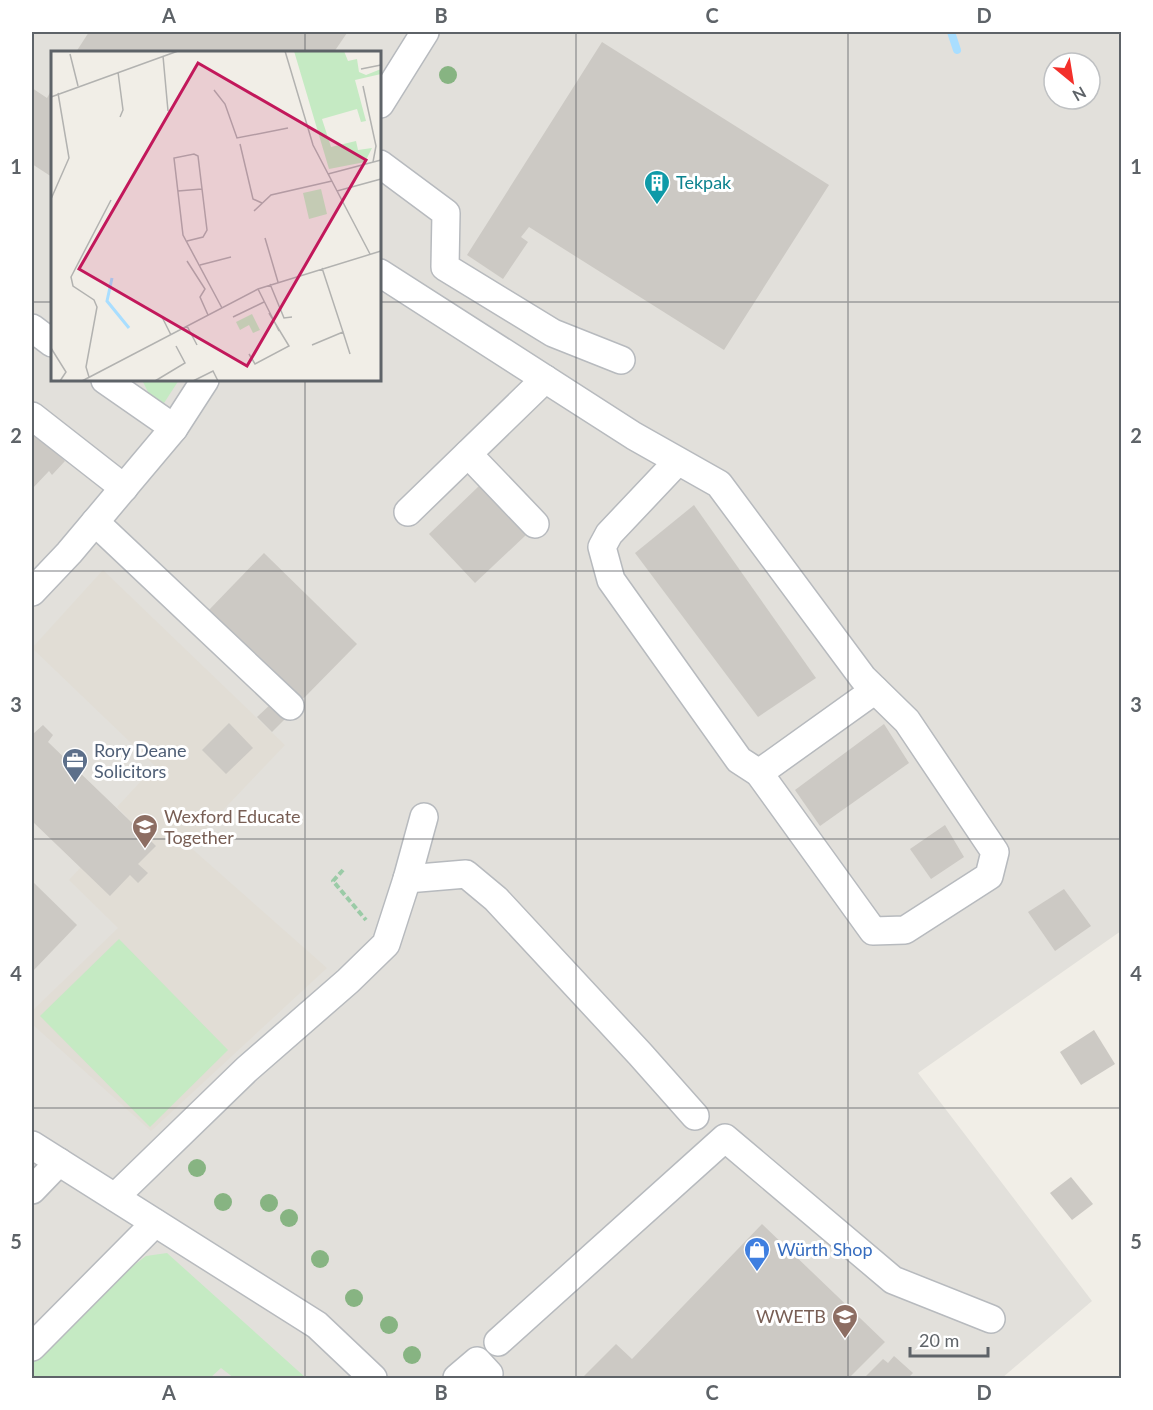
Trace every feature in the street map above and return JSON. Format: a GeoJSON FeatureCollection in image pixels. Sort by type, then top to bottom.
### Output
{"type":"FeatureCollection","features":[{"type":"Feature","properties":{"kind":"street"},"geometry":{"type":"LineString","coordinates":[[381,102],[425,32]]}},
{"type":"Feature","properties":{"kind":"street"},"geometry":{"type":"LineString","coordinates":[[381,165],[446,213],[445,267],[553,333],[621,360]]}},
{"type":"Feature","properties":{"kind":"street"},"geometry":{"type":"LineString","coordinates":[[381,274],[634,436],[719,484],[863,678],[907,720],[995,852],[989,876],[905,930],[873,931],[759,773],[740,760],[611,580],[602,547],[609,534],[678,461]]}},
{"type":"Feature","properties":{"kind":"street"},"geometry":{"type":"LineString","coordinates":[[408,512],[545,379]]}},
{"type":"Feature","properties":{"kind":"street"},"geometry":{"type":"LineString","coordinates":[[107,381],[174,428]]}},
{"type":"Feature","properties":{"kind":"street"},"geometry":{"type":"LineString","coordinates":[[32,592],[83,526],[124,488],[174,428],[204,381]]}},
{"type":"Feature","properties":{"kind":"street"},"geometry":{"type":"LineString","coordinates":[[32,416],[124,488]]}},
{"type":"Feature","properties":{"kind":"street"},"geometry":{"type":"LineString","coordinates":[[468,454],[535,524]]}},
{"type":"Feature","properties":{"kind":"street"},"geometry":{"type":"LineString","coordinates":[[83,526],[290,706]]}},
{"type":"Feature","properties":{"kind":"street"},"geometry":{"type":"LineString","coordinates":[[759,773],[875,690]]}},
{"type":"Feature","properties":{"kind":"street"},"geometry":{"type":"LineString","coordinates":[[115,1197],[247,1069],[348,981],[386,944],[424,817]]}},
{"type":"Feature","properties":{"kind":"street"},"geometry":{"type":"LineString","coordinates":[[407,879],[466,874],[504,908],[695,1116]]}},
{"type":"Feature","properties":{"kind":"street"},"geometry":{"type":"LineString","coordinates":[[498,1342],[725,1138],[893,1280],[992,1319]]}},
{"type":"Feature","properties":{"kind":"street"},"geometry":{"type":"LineString","coordinates":[[32,1144],[317,1325],[362,1375]]}},
{"type":"Feature","properties":{"kind":"street"},"geometry":{"type":"LineString","coordinates":[[32,1190],[59,1162]]}},
{"type":"Feature","properties":{"kind":"street"},"geometry":{"type":"LineString","coordinates":[[32,1347],[156,1223]]}},
{"type":"Feature","properties":{"kind":"street"},"geometry":{"type":"LineString","coordinates":[[457,1378],[477,1361],[489,1374]]}},
{"type":"Feature","properties":{"kind":"path"},"geometry":{"type":"LineString","coordinates":[[343,870],[333,880],[386,944]]}},
{"type":"Feature","properties":{"kind":"shaded area"},"geometry":{"type":"Polygon","coordinates":[[[32,32],[1121,32],[1121,931],[918,1073],[1092,1301],[1002,1378],[32,1378],[32,32]]]}},
{"type":"Feature","properties":{"kind":"shaded area","name":"Wexford Educate Together"},"geometry":{"type":"Polygon","coordinates":[[[103,570],[285,745],[189,846],[327,968],[151,1131],[32,1024],[32,1011],[118,928],[69,880],[127,817],[117,807],[155,766],[32,648],[103,570]]]}},
{"type":"Feature","properties":{"kind":"green space"},"geometry":{"type":"Polygon","coordinates":[[[142,381],[178,381],[164,403],[149,394],[142,381]]]}},
{"type":"Feature","properties":{"kind":"green space"},"geometry":{"type":"Polygon","coordinates":[[[119,939],[228,1050],[150,1127],[40,1016],[119,939]]]}},
{"type":"Feature","properties":{"kind":"green space"},"geometry":{"type":"Polygon","coordinates":[[[167,1253],[306,1378],[234,1378],[221,1368],[210,1378],[32,1378],[32,1363],[121,1275],[146,1256],[167,1253]]]}},
{"type":"Feature","properties":{"kind":"building"},"geometry":{"type":"Polygon","coordinates":[[[89,32],[347,33],[335,51],[77,51],[89,32]]]}},
{"type":"Feature","properties":{"kind":"building","name":"Tekpak"},"geometry":{"type":"Polygon","coordinates":[[[602,42],[829,185],[724,350],[529,227],[521,237],[528,242],[503,279],[467,255],[602,42]]]}},
{"type":"Feature","properties":{"kind":"building"},"geometry":{"type":"Polygon","coordinates":[[[32,88],[47,98],[51,91],[51,176],[32,164],[32,88]]]}},
{"type":"Feature","properties":{"kind":"building"},"geometry":{"type":"Polygon","coordinates":[[[32,431],[65,461],[52,475],[49,471],[32,489],[32,431]]]}},
{"type":"Feature","properties":{"kind":"building"},"geometry":{"type":"Polygon","coordinates":[[[479,486],[526,535],[475,583],[429,534],[479,486]]]}},
{"type":"Feature","properties":{"kind":"building"},"geometry":{"type":"Polygon","coordinates":[[[694,505],[816,678],[758,717],[635,553],[694,505]]]}},
{"type":"Feature","properties":{"kind":"building"},"geometry":{"type":"Polygon","coordinates":[[[264,553],[357,644],[300,702],[207,612],[264,553]]]}},
{"type":"Feature","properties":{"kind":"building"},"geometry":{"type":"Polygon","coordinates":[[[272,703],[287,717],[272,732],[257,717],[272,703]]]}},
{"type":"Feature","properties":{"kind":"building"},"geometry":{"type":"Polygon","coordinates":[[[229,723],[253,748],[226,774],[202,750],[229,723]]]}},
{"type":"Feature","properties":{"kind":"building"},"geometry":{"type":"Polygon","coordinates":[[[884,724],[909,763],[820,826],[795,790],[884,724]]]}},
{"type":"Feature","properties":{"kind":"building"},"geometry":{"type":"Polygon","coordinates":[[[43,725],[53,735],[48,742],[156,846],[138,864],[148,873],[138,883],[130,875],[110,896],[32,821],[32,733],[43,725]]]}},
{"type":"Feature","properties":{"kind":"building"},"geometry":{"type":"Polygon","coordinates":[[[945,825],[964,857],[931,879],[910,849],[945,825]]]}},
{"type":"Feature","properties":{"kind":"building"},"geometry":{"type":"Polygon","coordinates":[[[32,881],[77,925],[32,972],[32,881]]]}},
{"type":"Feature","properties":{"kind":"building"},"geometry":{"type":"Polygon","coordinates":[[[1064,889],[1091,926],[1055,951],[1028,912],[1064,889]]]}},
{"type":"Feature","properties":{"kind":"building"},"geometry":{"type":"Polygon","coordinates":[[[1094,1030],[1115,1064],[1081,1085],[1060,1052],[1094,1030]]]}},
{"type":"Feature","properties":{"kind":"building"},"geometry":{"type":"Polygon","coordinates":[[[1071,1177],[1093,1204],[1072,1220],[1050,1193],[1071,1177]]]}},
{"type":"Feature","properties":{"kind":"building"},"geometry":{"type":"Polygon","coordinates":[[[762,1224],[885,1342],[849,1378],[582,1378],[616,1344],[632,1359],[762,1224]]]}},
{"type":"Feature","properties":{"kind":"building"},"geometry":{"type":"Polygon","coordinates":[[[894,1356],[913,1373],[908,1378],[864,1378],[883,1359],[888,1363],[894,1356]]]}},
{"type":"Feature","properties":{"kind":"waterway"},"geometry":{"type":"LineString","coordinates":[[951,32],[957,50]]}},
{"type":"Feature","properties":{"kind":"place","name":"Tekpak"},"geometry":{"type":"Point","coordinates":[657,206]}},
{"type":"Feature","properties":{"kind":"place","name":"Rory Deane Solicitors"},"geometry":{"type":"Point","coordinates":[75,784]}},
{"type":"Feature","properties":{"kind":"place","name":"Wexford Educate Together"},"geometry":{"type":"Point","coordinates":[145,850]}},
{"type":"Feature","properties":{"kind":"place","name":"Würth Shop"},"geometry":{"type":"Point","coordinates":[757,1273]}},
{"type":"Feature","properties":{"kind":"place","name":"WWETB"},"geometry":{"type":"Point","coordinates":[845,1340]}}]}
